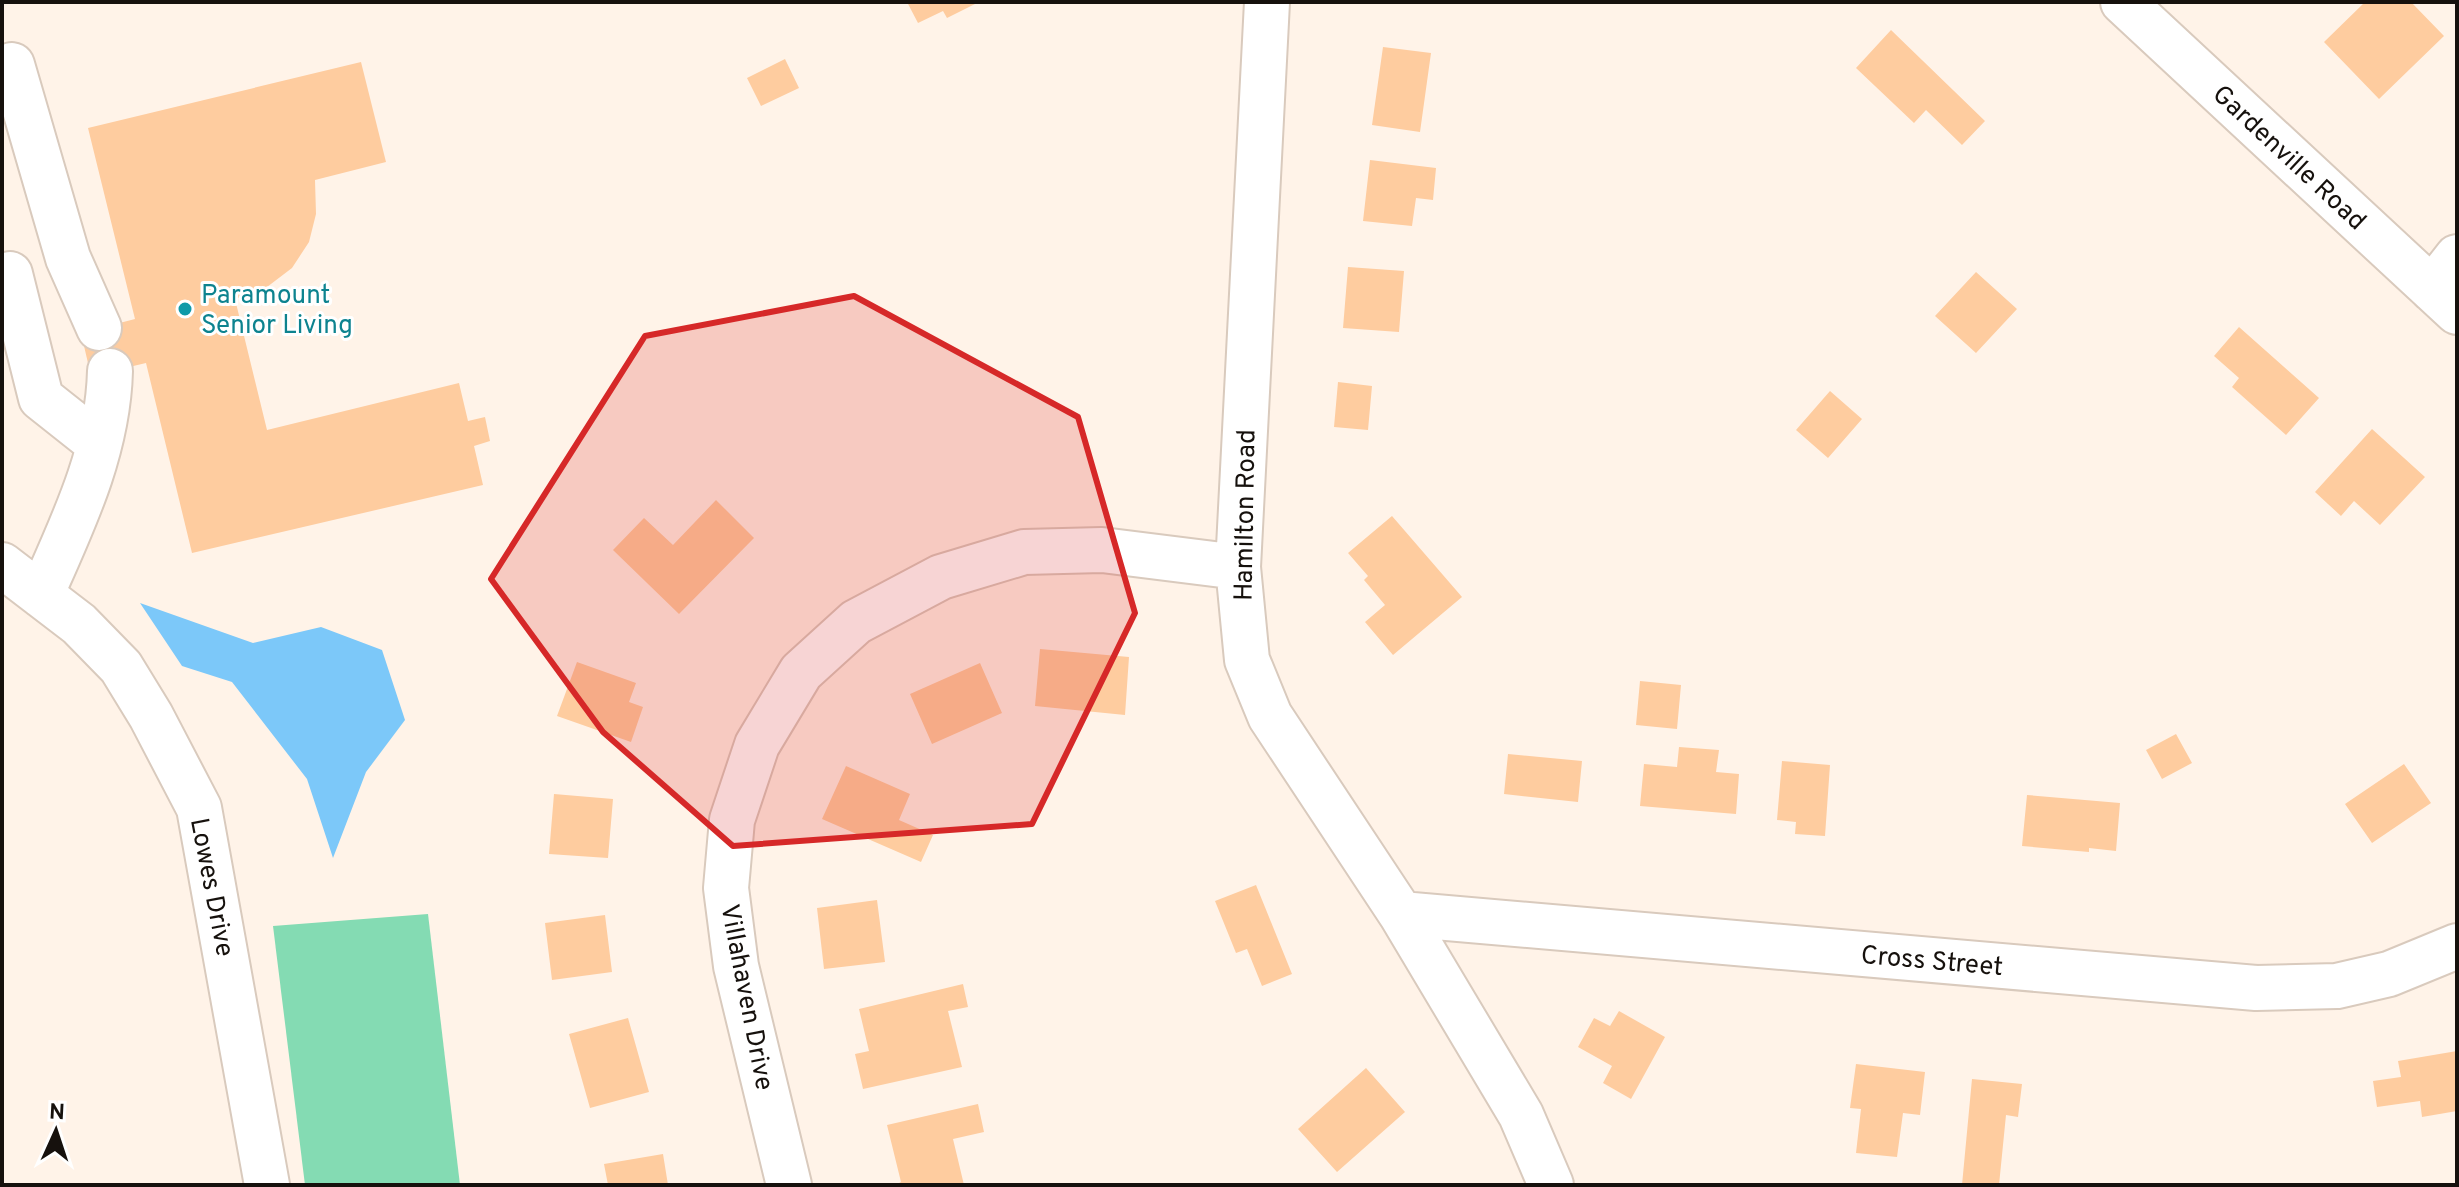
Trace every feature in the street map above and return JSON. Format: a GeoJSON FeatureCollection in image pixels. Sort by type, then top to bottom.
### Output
{"type":"FeatureCollection","features":[{"type":"Feature","properties":{"kind":"street","name":"Hamilton Road"},"geometry":{"type":"LineString","coordinates":[[1267,2],[1238,567],[1247,660],[1270,716],[1401,914],[1521,1115],[1551,1185]]}},
{"type":"Feature","properties":{"kind":"street","name":"Gardenville Road"},"geometry":{"type":"LineString","coordinates":[[2123,2],[2449,286]]}},
{"type":"Feature","properties":{"kind":"street"},"geometry":{"type":"LineString","coordinates":[[12,65],[68,258],[99,328]]}},
{"type":"Feature","properties":{"kind":"street"},"geometry":{"type":"LineString","coordinates":[[68,258],[6,275],[41,398],[99,444]]}},
{"type":"Feature","properties":{"kind":"street"},"geometry":{"type":"LineString","coordinates":[[41,595],[86,495],[109,405],[110,371]]}},
{"type":"Feature","properties":{"kind":"street","name":"Villahaven Drive"},"geometry":{"type":"LineString","coordinates":[[789,1185],[736,966],[726,888],[732,820],[757,745],[801,672],[856,622],[941,577],[1024,552],[1102,550],[1238,567]]}},
{"type":"Feature","properties":{"kind":"street","name":"Lowes Drive"},"geometry":{"type":"LineString","coordinates":[[2,565],[79,624],[121,667],[151,716],[199,808],[267,1185]]}},
{"type":"Feature","properties":{"kind":"street","name":"Cross Street"},"geometry":{"type":"LineString","coordinates":[[1401,914],[2256,988],[2337,986],[2389,974],[2457,946]]}},
{"type":"Feature","properties":{"kind":"highlighted area"},"geometry":{"type":"Polygon","coordinates":[[[854,296],[1078,417],[1135,613],[1032,824],[733,846],[603,732],[491,579],[645,336],[854,296]]]}},
{"type":"Feature","properties":{"kind":"green space"},"geometry":{"type":"Polygon","coordinates":[[[428,914],[460,1185],[305,1185],[273,926],[428,914]]]}},
{"type":"Feature","properties":{"kind":"water"},"geometry":{"type":"Polygon","coordinates":[[[140,603],[253,643],[321,627],[382,650],[405,720],[366,772],[333,858],[307,779],[232,682],[182,666],[140,603]]]}},
{"type":"Feature","properties":{"kind":"building"},"geometry":{"type":"Polygon","coordinates":[[[907,2],[979,2],[947,18],[943,11],[918,23],[907,2]]]}},
{"type":"Feature","properties":{"kind":"building"},"geometry":{"type":"Polygon","coordinates":[[[2365,2],[2411,2],[2444,36],[2379,99],[2324,42],[2365,2]]]}},
{"type":"Feature","properties":{"kind":"building"},"geometry":{"type":"Polygon","coordinates":[[[1891,30],[1985,121],[1962,145],[1926,110],[1914,123],[1856,68],[1891,30]]]}},
{"type":"Feature","properties":{"kind":"building"},"geometry":{"type":"Polygon","coordinates":[[[1383,47],[1431,53],[1420,132],[1372,125],[1383,47]]]}},
{"type":"Feature","properties":{"kind":"building"},"geometry":{"type":"Polygon","coordinates":[[[785,59],[799,88],[761,106],[747,78],[785,59]]]}},
{"type":"Feature","properties":{"kind":"building","name":"Paramount Senior Living"},"geometry":{"type":"Polygon","coordinates":[[[361,62],[386,162],[315,180],[316,214],[309,242],[292,268],[267,287],[235,299],[267,430],[459,383],[468,421],[485,417],[490,441],[474,446],[483,485],[192,553],[146,363],[91,376],[81,333],[135,319],[88,128],[361,62]]]}},
{"type":"Feature","properties":{"kind":"building"},"geometry":{"type":"Polygon","coordinates":[[[1370,160],[1436,168],[1433,200],[1416,198],[1412,226],[1363,221],[1370,160]]]}},
{"type":"Feature","properties":{"kind":"building"},"geometry":{"type":"Polygon","coordinates":[[[1348,267],[1404,271],[1399,332],[1343,328],[1348,267]]]}},
{"type":"Feature","properties":{"kind":"building"},"geometry":{"type":"Polygon","coordinates":[[[1976,272],[2017,309],[1976,353],[1935,316],[1976,272]]]}},
{"type":"Feature","properties":{"kind":"building"},"geometry":{"type":"Polygon","coordinates":[[[2239,327],[2319,398],[2286,435],[2232,387],[2239,378],[2214,356],[2239,327]]]}},
{"type":"Feature","properties":{"kind":"building"},"geometry":{"type":"Polygon","coordinates":[[[1338,382],[1372,386],[1368,430],[1334,427],[1338,382]]]}},
{"type":"Feature","properties":{"kind":"building"},"geometry":{"type":"Polygon","coordinates":[[[1830,391],[1862,419],[1828,458],[1796,430],[1830,391]]]}},
{"type":"Feature","properties":{"kind":"building"},"geometry":{"type":"Polygon","coordinates":[[[2372,429],[2425,477],[2380,525],[2354,501],[2341,516],[2315,492],[2372,429]]]}},
{"type":"Feature","properties":{"kind":"building"},"geometry":{"type":"Polygon","coordinates":[[[716,500],[754,538],[679,614],[613,550],[644,518],[673,545],[716,500]]]}},
{"type":"Feature","properties":{"kind":"building"},"geometry":{"type":"Polygon","coordinates":[[[1392,516],[1462,597],[1393,655],[1365,622],[1385,605],[1364,580],[1368,576],[1348,553],[1392,516]]]}},
{"type":"Feature","properties":{"kind":"building"},"geometry":{"type":"Polygon","coordinates":[[[1040,649],[1129,657],[1125,715],[1035,706],[1040,649]]]}},
{"type":"Feature","properties":{"kind":"building"},"geometry":{"type":"Polygon","coordinates":[[[577,662],[636,683],[629,702],[643,707],[631,742],[557,716],[577,662]]]}},
{"type":"Feature","properties":{"kind":"building"},"geometry":{"type":"Polygon","coordinates":[[[980,663],[1002,713],[932,744],[910,694],[980,663]]]}},
{"type":"Feature","properties":{"kind":"building"},"geometry":{"type":"Polygon","coordinates":[[[1640,681],[1681,685],[1677,729],[1636,725],[1640,681]]]}},
{"type":"Feature","properties":{"kind":"building"},"geometry":{"type":"Polygon","coordinates":[[[2176,734],[2192,763],[2162,779],[2146,750],[2176,734]]]}},
{"type":"Feature","properties":{"kind":"building"},"geometry":{"type":"Polygon","coordinates":[[[1679,747],[1719,750],[1716,772],[1739,774],[1736,814],[1640,806],[1644,764],[1677,767],[1679,747]]]}},
{"type":"Feature","properties":{"kind":"building"},"geometry":{"type":"Polygon","coordinates":[[[1508,754],[1582,761],[1578,802],[1504,794],[1508,754]]]}},
{"type":"Feature","properties":{"kind":"building"},"geometry":{"type":"Polygon","coordinates":[[[1782,761],[1830,765],[1825,836],[1795,834],[1796,822],[1777,820],[1782,761]]]}},
{"type":"Feature","properties":{"kind":"building"},"geometry":{"type":"Polygon","coordinates":[[[2404,764],[2431,803],[2372,843],[2345,804],[2404,764]]]}},
{"type":"Feature","properties":{"kind":"building"},"geometry":{"type":"Polygon","coordinates":[[[846,766],[910,794],[899,820],[933,835],[921,862],[822,819],[846,766]]]}},
{"type":"Feature","properties":{"kind":"building"},"geometry":{"type":"Polygon","coordinates":[[[554,794],[613,799],[608,858],[549,854],[554,794]]]}},
{"type":"Feature","properties":{"kind":"building"},"geometry":{"type":"Polygon","coordinates":[[[2027,795],[2120,803],[2116,851],[2089,848],[2089,852],[2022,846],[2027,795]]]}},
{"type":"Feature","properties":{"kind":"building"},"geometry":{"type":"Polygon","coordinates":[[[1256,885],[1292,974],[1262,986],[1247,949],[1236,953],[1215,901],[1256,885]]]}},
{"type":"Feature","properties":{"kind":"building"},"geometry":{"type":"Polygon","coordinates":[[[877,900],[885,962],[824,969],[817,908],[877,900]]]}},
{"type":"Feature","properties":{"kind":"building"},"geometry":{"type":"Polygon","coordinates":[[[605,915],[612,972],[552,980],[545,923],[605,915]]]}},
{"type":"Feature","properties":{"kind":"building"},"geometry":{"type":"Polygon","coordinates":[[[963,984],[968,1007],[948,1011],[962,1067],[863,1089],[855,1054],[869,1051],[859,1009],[963,984]]]}},
{"type":"Feature","properties":{"kind":"building"},"geometry":{"type":"Polygon","coordinates":[[[1619,1011],[1665,1037],[1631,1099],[1603,1083],[1612,1066],[1578,1047],[1594,1018],[1610,1026],[1619,1011]]]}},
{"type":"Feature","properties":{"kind":"building"},"geometry":{"type":"Polygon","coordinates":[[[628,1018],[649,1092],[590,1108],[569,1034],[628,1018]]]}},
{"type":"Feature","properties":{"kind":"building"},"geometry":{"type":"Polygon","coordinates":[[[2457,1051],[2457,1111],[2422,1117],[2420,1101],[2377,1107],[2373,1081],[2401,1077],[2398,1061],[2457,1051]]]}},
{"type":"Feature","properties":{"kind":"building"},"geometry":{"type":"Polygon","coordinates":[[[1856,1064],[1925,1072],[1920,1115],[1903,1113],[1897,1157],[1856,1153],[1861,1109],[1850,1108],[1856,1064]]]}},
{"type":"Feature","properties":{"kind":"building"},"geometry":{"type":"Polygon","coordinates":[[[1366,1068],[1405,1112],[1337,1172],[1298,1129],[1366,1068]]]}},
{"type":"Feature","properties":{"kind":"building"},"geometry":{"type":"Polygon","coordinates":[[[1972,1079],[2022,1084],[2018,1117],[2006,1115],[1999,1185],[1962,1185],[1972,1079]]]}},
{"type":"Feature","properties":{"kind":"building"},"geometry":{"type":"Polygon","coordinates":[[[978,1104],[984,1132],[953,1139],[964,1185],[895,1185],[901,1182],[887,1125],[978,1104]]]}},
{"type":"Feature","properties":{"kind":"building"},"geometry":{"type":"Polygon","coordinates":[[[663,1154],[668,1185],[608,1185],[604,1164],[663,1154]]]}},
{"type":"Feature","properties":{"kind":"place","name":"Paramount Senior Living"},"geometry":{"type":"Point","coordinates":[185,309]}}]}
